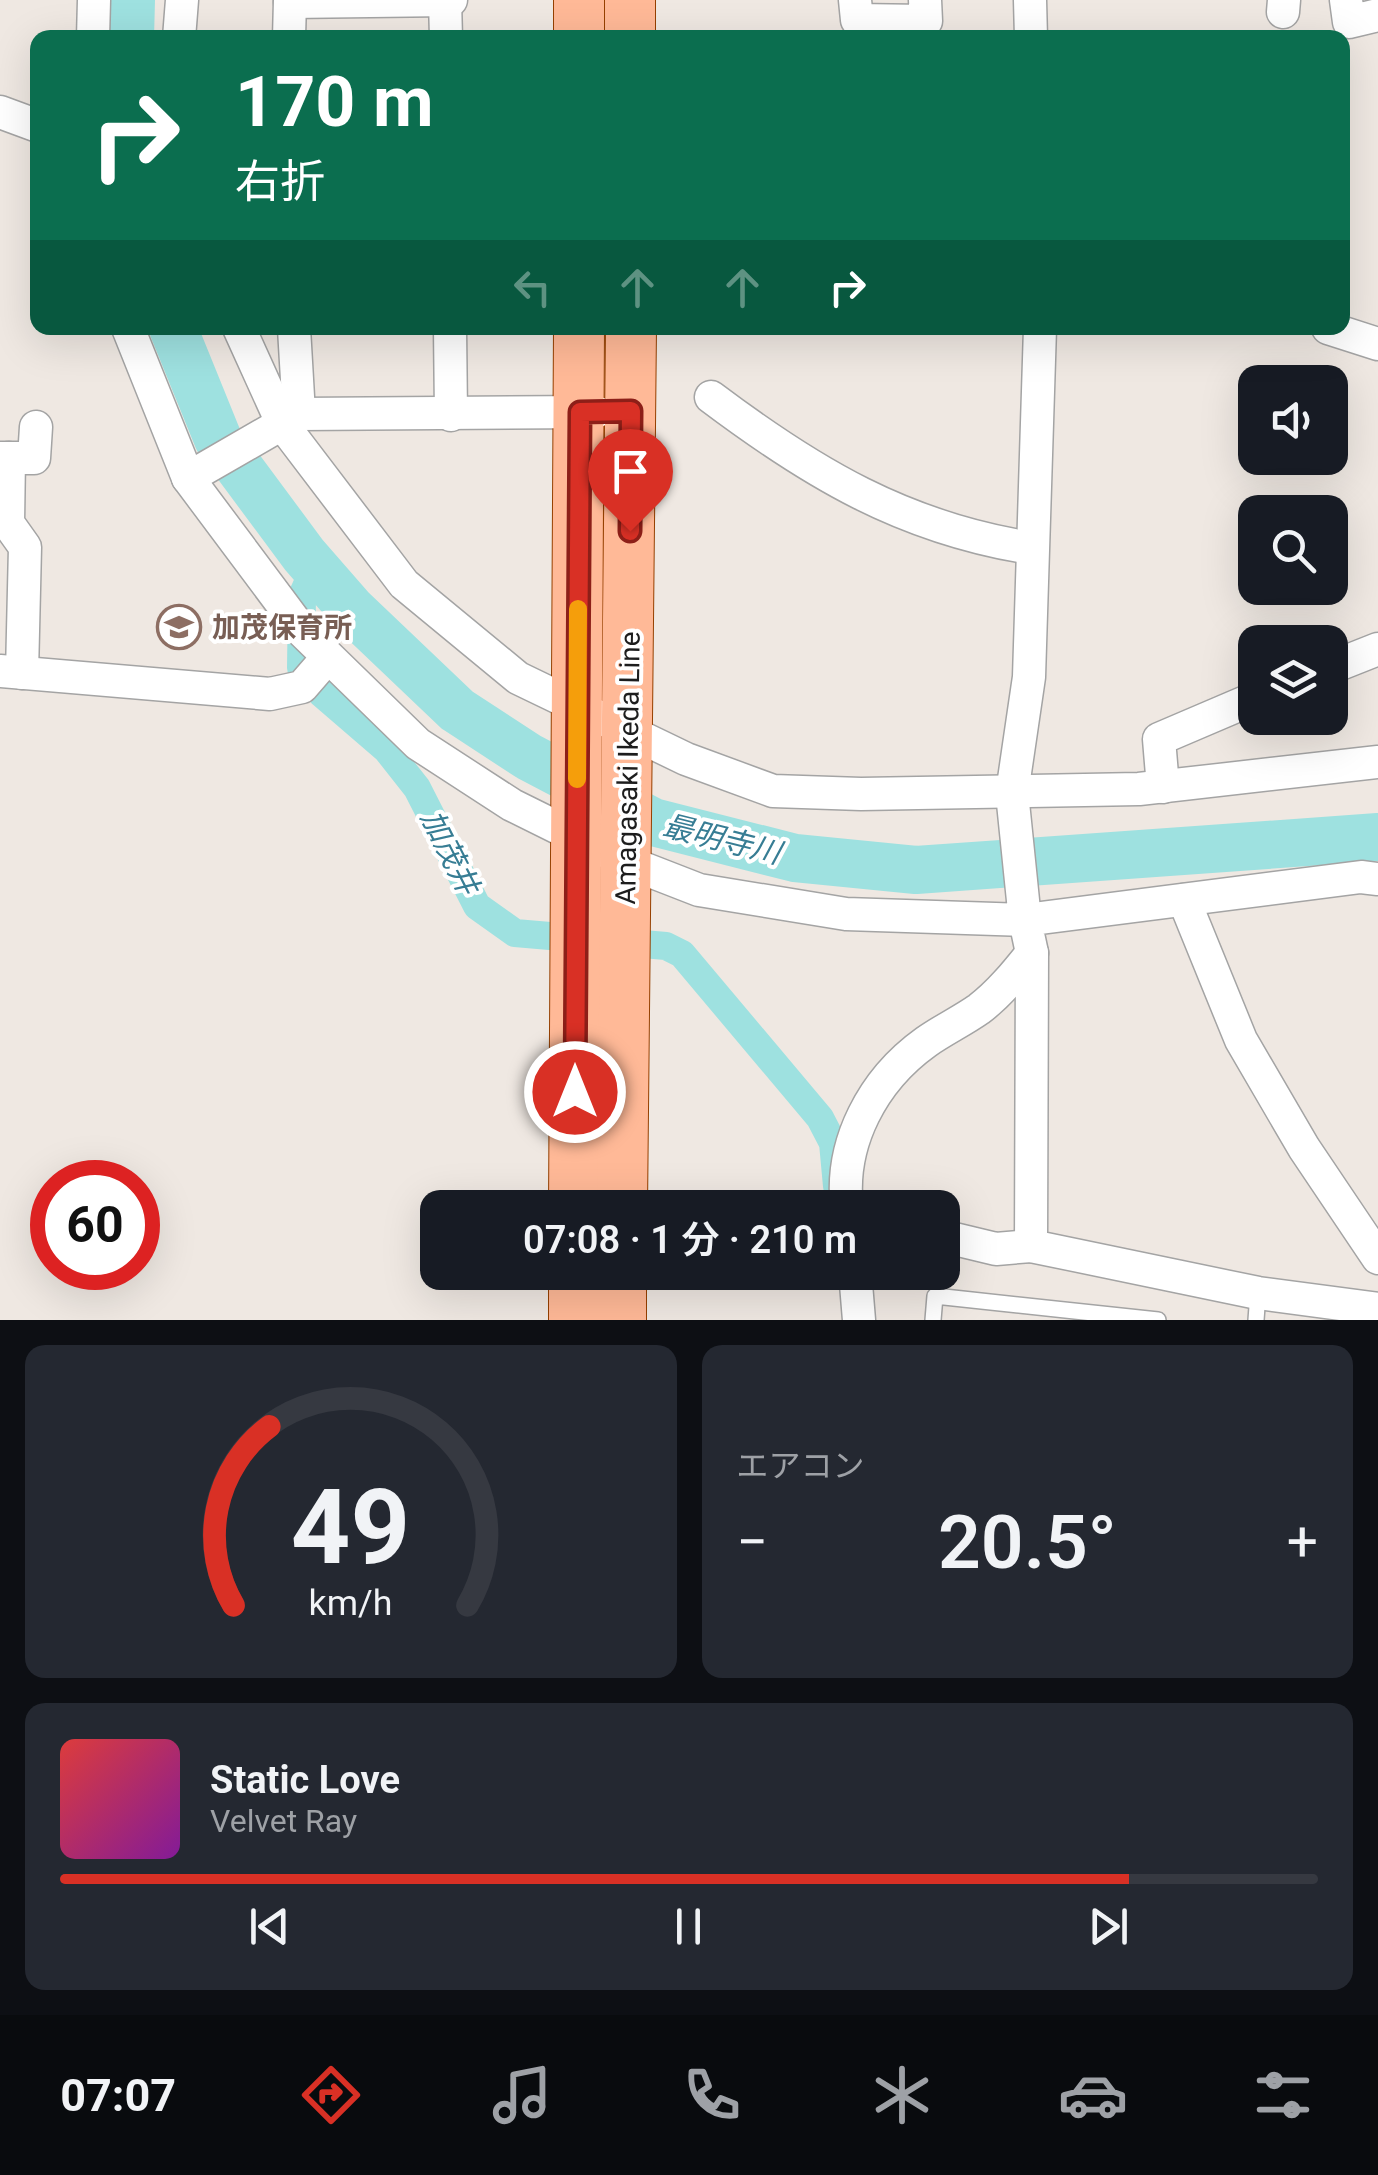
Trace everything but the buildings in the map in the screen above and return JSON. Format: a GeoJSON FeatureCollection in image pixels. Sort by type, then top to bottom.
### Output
{"type":"FeatureCollection","features":[{"type":"Feature","properties":{"kind":"main road"},"geometry":{"type":"LineString","coordinates":[[579,0],[579,30]]}},
{"type":"Feature","properties":{"kind":"main road"},"geometry":{"type":"LineString","coordinates":[[630,0],[630,30]]}},
{"type":"Feature","properties":{"kind":"main road","name":"Amagasaki Ikeda Line"},"geometry":{"type":"LineString","coordinates":[[574,1190],[579,335]]}},
{"type":"Feature","properties":{"kind":"main road","name":"Amagasaki Ikeda Line"},"geometry":{"type":"LineString","coordinates":[[622,1190],[631,335]]}},
{"type":"Feature","properties":{"kind":"main road"},"geometry":{"type":"LineString","coordinates":[[574,1290],[574,1320]]}},
{"type":"Feature","properties":{"kind":"main road"},"geometry":{"type":"LineString","coordinates":[[621,1320],[622,1290]]}},
{"type":"Feature","properties":{"kind":"street"},"geometry":{"type":"LineString","coordinates":[[93,30],[94,0]]}},
{"type":"Feature","properties":{"kind":"street"},"geometry":{"type":"LineString","coordinates":[[180,30],[182,0]]}},
{"type":"Feature","properties":{"kind":"street"},"geometry":{"type":"LineString","coordinates":[[289,30],[290,1],[447,0],[446,30]]}},
{"type":"Feature","properties":{"kind":"street"},"geometry":{"type":"LineString","coordinates":[[855,0],[857,20],[926,21],[925,0]]}},
{"type":"Feature","properties":{"kind":"street"},"geometry":{"type":"LineString","coordinates":[[1030,0],[1031,30]]}},
{"type":"Feature","properties":{"kind":"street"},"geometry":{"type":"LineString","coordinates":[[1346,0],[1350,22],[1378,15]]}},
{"type":"Feature","properties":{"kind":"street"},"geometry":{"type":"LineString","coordinates":[[0,112],[30,123]]}},
{"type":"Feature","properties":{"kind":"street"},"geometry":{"type":"LineString","coordinates":[[131,335],[188,478],[303,632],[418,744],[512,805],[577,831],[699,890],[792,908],[1024,915],[1378,879]]}},
{"type":"Feature","properties":{"kind":"street"},"geometry":{"type":"LineString","coordinates":[[243,335],[291,419],[404,584],[518,678],[578,713],[686,759],[773,790],[1013,802],[1378,762]]}},
{"type":"Feature","properties":{"kind":"street"},"geometry":{"type":"LineString","coordinates":[[291,419],[294,335]]}},
{"type":"Feature","properties":{"kind":"street"},"geometry":{"type":"LineString","coordinates":[[450,335],[451,415]]}},
{"type":"Feature","properties":{"kind":"street"},"geometry":{"type":"LineString","coordinates":[[1031,1246],[1032,953],[1024,915],[1013,802],[1029,677],[1040,335]]}},
{"type":"Feature","properties":{"kind":"street"},"geometry":{"type":"LineString","coordinates":[[1350,335],[1378,344]]}},
{"type":"Feature","properties":{"kind":"street"},"geometry":{"type":"LineString","coordinates":[[711,397],[794,459],[883,507],[980,540],[1031,548]]}},
{"type":"Feature","properties":{"kind":"street"},"geometry":{"type":"LineString","coordinates":[[188,478],[291,419],[631,411]]}},
{"type":"Feature","properties":{"kind":"street"},"geometry":{"type":"LineString","coordinates":[[36,427],[34,458],[4,458],[8,522],[25,547],[11,672],[270,694],[302,687],[328,656]]}},
{"type":"Feature","properties":{"kind":"street"},"geometry":{"type":"LineString","coordinates":[[1348,661],[1378,649]]}},
{"type":"Feature","properties":{"kind":"street"},"geometry":{"type":"LineString","coordinates":[[1163,786],[1159,739],[1238,705]]}},
{"type":"Feature","properties":{"kind":"street"},"geometry":{"type":"LineString","coordinates":[[1184,900],[1242,1040],[1304,1148],[1378,1258]]}},
{"type":"Feature","properties":{"kind":"street"},"geometry":{"type":"LineString","coordinates":[[845,1190],[848,1147],[879,1086],[923,1044],[980,1008],[1032,953]]}},
{"type":"Feature","properties":{"kind":"street"},"geometry":{"type":"LineString","coordinates":[[960,1240],[996,1248],[1031,1246],[1257,1306],[1378,1310]]}},
{"type":"Feature","properties":{"kind":"street"},"geometry":{"type":"LineString","coordinates":[[856,1290],[859,1320]]}},
{"type":"Feature","properties":{"kind":"lane"},"geometry":{"type":"LineString","coordinates":[[933,1320],[935,1296],[1158,1320]]}},
{"type":"Feature","properties":{"kind":"waterway","name":"最明寺川"},"geometry":{"type":"LineString","coordinates":[[130,30],[131,0]]}},
{"type":"Feature","properties":{"kind":"waterway","name":"最明寺川"},"geometry":{"type":"LineString","coordinates":[[176,335],[218,439],[304,555],[352,610],[457,710],[529,757],[653,822],[795,858],[916,870],[1378,837]]}},
{"type":"Feature","properties":{"kind":"waterway","name":"加茂井"},"geometry":{"type":"LineString","coordinates":[[315,567],[302,596],[301,668],[322,694],[387,750],[417,788],[477,906],[515,933],[666,946],[682,954],[820,1118],[833,1143],[837,1186]]}},
{"type":"Feature","properties":{"kind":"slow traffic"},"geometry":{"type":"LineString","coordinates":[[577,779],[578,609]]}},
{"type":"Feature","properties":{"kind":"place","name":"加茂保育所"},"geometry":{"type":"Point","coordinates":[179,627]}},
{"type":"Feature","properties":{"kind":"route"},"geometry":{"type":"LineString","coordinates":[[575,1092],[580,412],[631,411],[630,531]]}}]}
